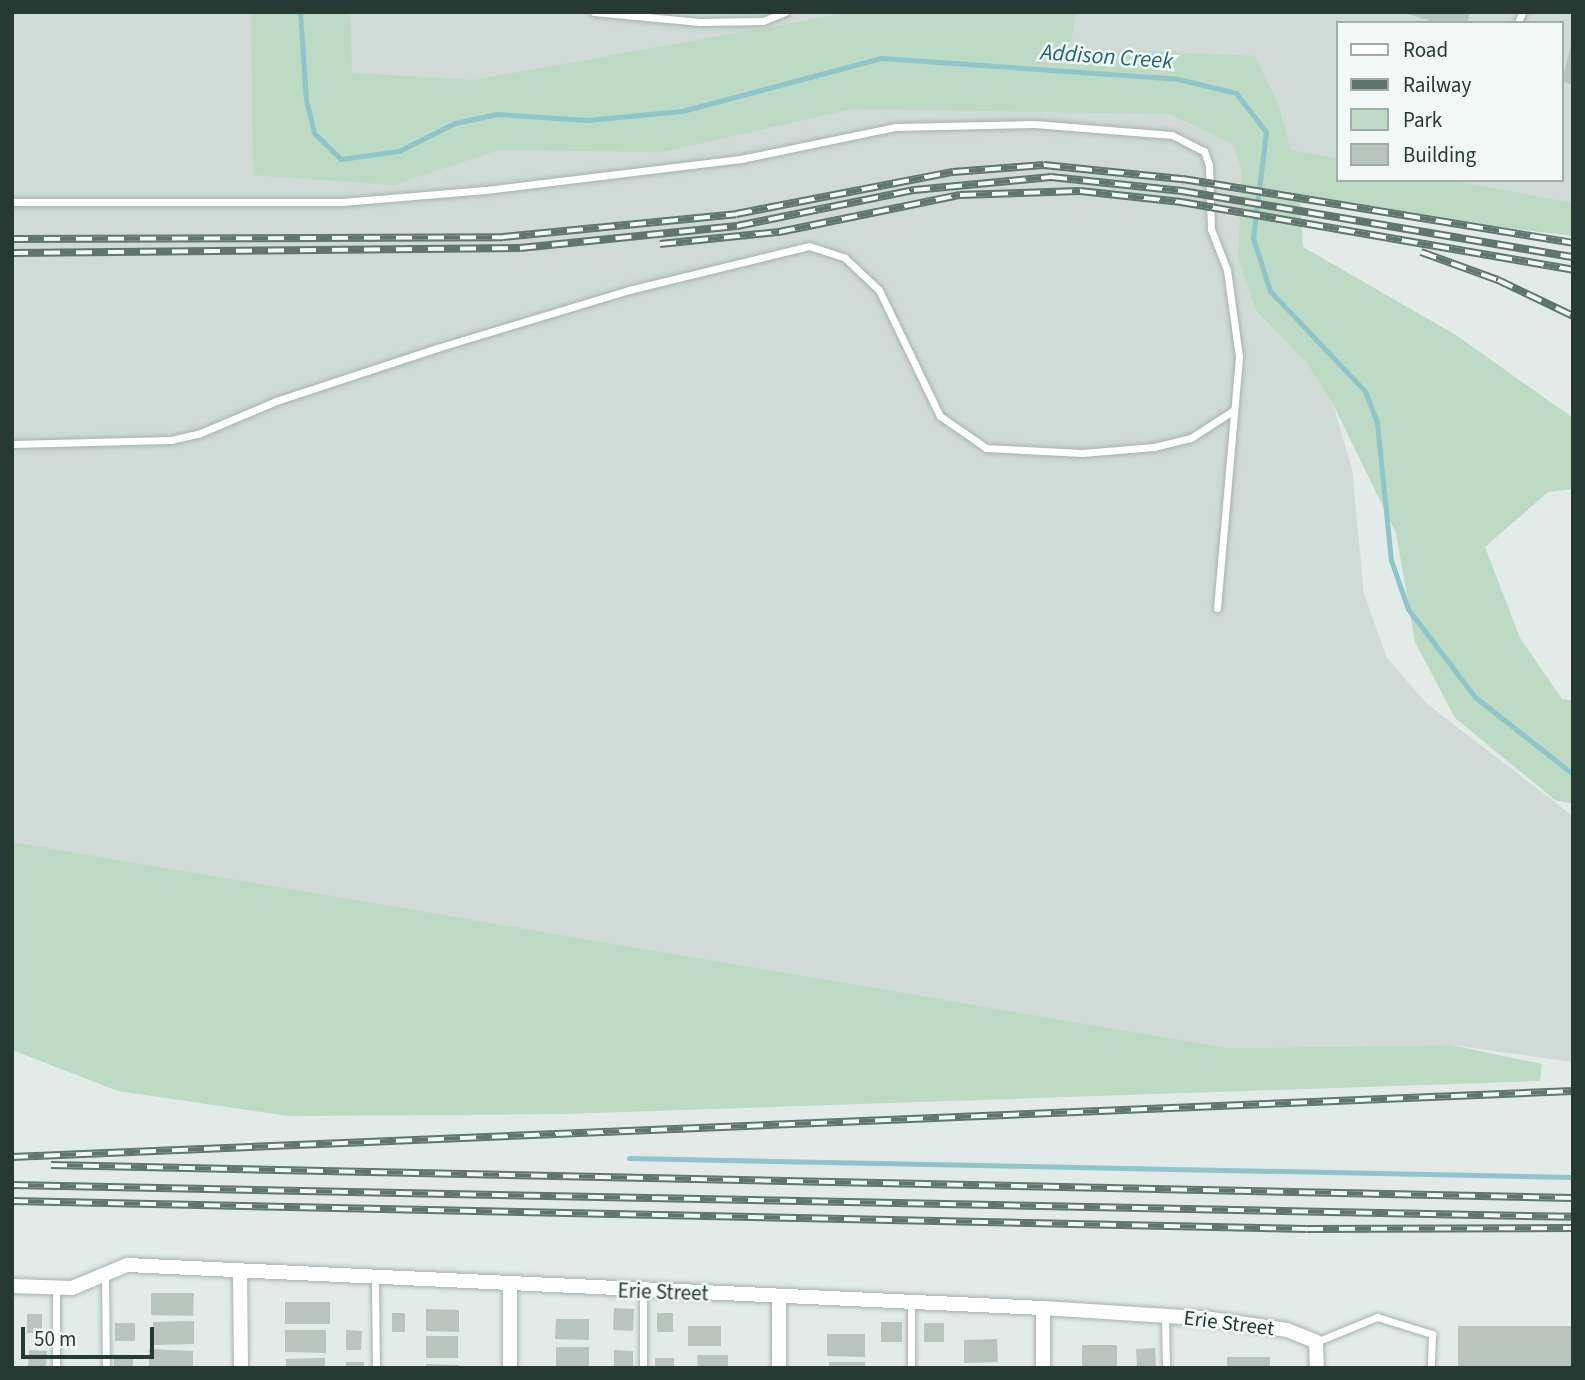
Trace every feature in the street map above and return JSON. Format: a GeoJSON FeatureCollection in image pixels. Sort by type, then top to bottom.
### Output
{"type":"FeatureCollection","features":[{"type":"Feature","properties":{"kind":"street","name":"Erie Street"},"geometry":{"type":"LineString","coordinates":[[12,1286],[72,1288],[105,1271],[127,1265],[643,1292],[1043,1308],[1165,1316],[1287,1330],[1316,1342]]}},
{"type":"Feature","properties":{"kind":"street"},"geometry":{"type":"LineString","coordinates":[[240,1270],[241,1368]]}},
{"type":"Feature","properties":{"kind":"street"},"geometry":{"type":"LineString","coordinates":[[510,1284],[510,1368]]}},
{"type":"Feature","properties":{"kind":"street"},"geometry":{"type":"LineString","coordinates":[[779,1296],[779,1368]]}},
{"type":"Feature","properties":{"kind":"street"},"geometry":{"type":"LineString","coordinates":[[1043,1308],[1043,1368]]}},
{"type":"Feature","properties":{"kind":"street"},"geometry":{"type":"LineString","coordinates":[[1316,1342],[1317,1368]]}},
{"type":"Feature","properties":{"kind":"lane"},"geometry":{"type":"LineString","coordinates":[[594,12],[701,22],[762,21],[785,12]]}},
{"type":"Feature","properties":{"kind":"lane"},"geometry":{"type":"LineString","coordinates":[[12,202],[342,202],[485,190],[741,159],[895,127],[1034,124],[1172,135],[1204,151],[1209,165],[1211,229],[1227,270],[1239,357],[1217,608]]}},
{"type":"Feature","properties":{"kind":"lane"},"geometry":{"type":"LineString","coordinates":[[12,443],[171,440],[198,434],[276,401],[437,348],[629,290],[809,246],[845,258],[879,290],[940,416],[986,448],[1082,453],[1154,447],[1191,438],[1234,410]]}},
{"type":"Feature","properties":{"kind":"lane"},"geometry":{"type":"LineString","coordinates":[[105,1271],[106,1368]]}},
{"type":"Feature","properties":{"kind":"lane"},"geometry":{"type":"LineString","coordinates":[[376,1279],[376,1368]]}},
{"type":"Feature","properties":{"kind":"lane"},"geometry":{"type":"LineString","coordinates":[[55,1289],[56,1368]]}},
{"type":"Feature","properties":{"kind":"lane"},"geometry":{"type":"LineString","coordinates":[[643,1292],[643,1368]]}},
{"type":"Feature","properties":{"kind":"lane"},"geometry":{"type":"LineString","coordinates":[[911,1302],[911,1368]]}},
{"type":"Feature","properties":{"kind":"lane"},"geometry":{"type":"LineString","coordinates":[[1165,1316],[1166,1368]]}},
{"type":"Feature","properties":{"kind":"lane"},"geometry":{"type":"LineString","coordinates":[[1316,1342],[1377,1317],[1432,1334],[1431,1368]]}},
{"type":"Feature","properties":{"kind":"shaded area"},"geometry":{"type":"Polygon","coordinates":[[[12,12],[1573,12],[1573,236],[1242,184],[1238,258],[1256,311],[1305,361],[1333,404],[1352,469],[1364,594],[1387,658],[1427,704],[1573,816],[1573,1062],[1451,1045],[1227,1048],[12,851],[12,12]]]}},
{"type":"Feature","properties":{"kind":"green space"},"geometry":{"type":"Polygon","coordinates":[[[251,12],[350,12],[352,73],[474,80],[853,12],[1076,12],[1070,48],[1255,56],[1277,101],[1291,150],[1336,159],[1336,182],[1459,182],[1573,203],[1573,236],[1300,203],[1303,247],[1456,335],[1573,418],[1573,489],[1548,492],[1485,547],[1520,638],[1562,699],[1573,701],[1573,804],[1555,800],[1455,718],[1415,642],[1396,533],[1333,404],[1305,361],[1256,311],[1238,258],[1242,171],[1233,144],[1170,114],[852,109],[662,152],[499,150],[393,185],[253,175],[251,12]]]}},
{"type":"Feature","properties":{"kind":"green space"},"geometry":{"type":"Polygon","coordinates":[[[12,842],[1227,1048],[1451,1045],[1542,1064],[1540,1081],[565,1114],[289,1116],[118,1091],[12,1050],[12,842]]]}},
{"type":"Feature","properties":{"kind":"building"},"geometry":{"type":"Polygon","coordinates":[[[1470,12],[1468,21],[1430,21],[1406,13],[1470,12]]]}},
{"type":"Feature","properties":{"kind":"building"},"geometry":{"type":"Polygon","coordinates":[[[1573,41],[1573,85],[1564,82],[1573,41]]]}},
{"type":"Feature","properties":{"kind":"building"},"geometry":{"type":"Polygon","coordinates":[[[151,1293],[194,1293],[193,1316],[151,1315],[151,1293]]]}},
{"type":"Feature","properties":{"kind":"building"},"geometry":{"type":"Polygon","coordinates":[[[285,1302],[330,1302],[330,1324],[285,1324],[285,1302]]]}},
{"type":"Feature","properties":{"kind":"building"},"geometry":{"type":"Polygon","coordinates":[[[614,1308],[634,1309],[633,1331],[613,1330],[614,1308]]]}},
{"type":"Feature","properties":{"kind":"building"},"geometry":{"type":"Polygon","coordinates":[[[426,1309],[459,1310],[459,1332],[426,1331],[426,1309]]]}},
{"type":"Feature","properties":{"kind":"building"},"geometry":{"type":"Polygon","coordinates":[[[392,1313],[405,1313],[405,1332],[392,1332],[392,1313]]]}},
{"type":"Feature","properties":{"kind":"building"},"geometry":{"type":"Polygon","coordinates":[[[657,1313],[673,1313],[673,1332],[657,1332],[657,1313]]]}},
{"type":"Feature","properties":{"kind":"building"},"geometry":{"type":"Polygon","coordinates":[[[27,1314],[42,1314],[42,1333],[27,1333],[27,1314]]]}},
{"type":"Feature","properties":{"kind":"building"},"geometry":{"type":"Polygon","coordinates":[[[556,1319],[589,1319],[589,1340],[555,1339],[556,1319]]]}},
{"type":"Feature","properties":{"kind":"building"},"geometry":{"type":"Polygon","coordinates":[[[194,1321],[194,1344],[154,1345],[153,1322],[194,1321]]]}},
{"type":"Feature","properties":{"kind":"building"},"geometry":{"type":"Polygon","coordinates":[[[881,1322],[902,1322],[902,1342],[881,1342],[881,1322]]]}},
{"type":"Feature","properties":{"kind":"building"},"geometry":{"type":"Polygon","coordinates":[[[115,1323],[135,1323],[135,1341],[115,1341],[115,1323]]]}},
{"type":"Feature","properties":{"kind":"building"},"geometry":{"type":"Polygon","coordinates":[[[924,1323],[944,1323],[944,1342],[924,1342],[924,1323]]]}},
{"type":"Feature","properties":{"kind":"building"},"geometry":{"type":"Polygon","coordinates":[[[688,1326],[721,1326],[721,1346],[688,1346],[688,1326]]]}},
{"type":"Feature","properties":{"kind":"building"},"geometry":{"type":"Polygon","coordinates":[[[1458,1326],[1573,1326],[1573,1368],[1458,1368],[1458,1326]]]}},
{"type":"Feature","properties":{"kind":"building"},"geometry":{"type":"Polygon","coordinates":[[[285,1330],[326,1330],[326,1353],[285,1352],[285,1330]]]}},
{"type":"Feature","properties":{"kind":"building"},"geometry":{"type":"Polygon","coordinates":[[[346,1330],[362,1331],[361,1350],[346,1350],[346,1330]]]}},
{"type":"Feature","properties":{"kind":"building"},"geometry":{"type":"Polygon","coordinates":[[[827,1334],[865,1334],[865,1357],[827,1356],[827,1334]]]}},
{"type":"Feature","properties":{"kind":"building"},"geometry":{"type":"Polygon","coordinates":[[[426,1336],[458,1336],[458,1358],[426,1358],[426,1336]]]}},
{"type":"Feature","properties":{"kind":"building"},"geometry":{"type":"Polygon","coordinates":[[[997,1339],[998,1362],[964,1363],[964,1340],[997,1339]]]}},
{"type":"Feature","properties":{"kind":"building"},"geometry":{"type":"Polygon","coordinates":[[[1082,1345],[1117,1345],[1117,1368],[1082,1368],[1082,1345]]]}},
{"type":"Feature","properties":{"kind":"building"},"geometry":{"type":"Polygon","coordinates":[[[556,1347],[589,1347],[589,1368],[556,1368],[556,1347]]]}},
{"type":"Feature","properties":{"kind":"building"},"geometry":{"type":"Polygon","coordinates":[[[1155,1348],[1156,1368],[1137,1368],[1136,1349],[1155,1348]]]}},
{"type":"Feature","properties":{"kind":"building"},"geometry":{"type":"Polygon","coordinates":[[[149,1349],[193,1351],[193,1368],[149,1368],[149,1349]]]}},
{"type":"Feature","properties":{"kind":"building"},"geometry":{"type":"Polygon","coordinates":[[[29,1350],[47,1351],[46,1368],[28,1367],[29,1350]]]}},
{"type":"Feature","properties":{"kind":"building"},"geometry":{"type":"Polygon","coordinates":[[[614,1350],[633,1351],[633,1368],[614,1368],[614,1350]]]}},
{"type":"Feature","properties":{"kind":"building"},"geometry":{"type":"Polygon","coordinates":[[[697,1355],[728,1355],[728,1368],[698,1368],[697,1355]]]}},
{"type":"Feature","properties":{"kind":"building"},"geometry":{"type":"Polygon","coordinates":[[[1227,1357],[1270,1357],[1270,1368],[1227,1368],[1227,1357]]]}},
{"type":"Feature","properties":{"kind":"building"},"geometry":{"type":"Polygon","coordinates":[[[325,1358],[325,1368],[286,1368],[286,1359],[325,1358]]]}},
{"type":"Feature","properties":{"kind":"building"},"geometry":{"type":"Polygon","coordinates":[[[655,1358],[674,1358],[674,1368],[655,1368],[655,1358]]]}},
{"type":"Feature","properties":{"kind":"building"},"geometry":{"type":"Polygon","coordinates":[[[114,1359],[133,1359],[133,1368],[114,1368],[114,1359]]]}},
{"type":"Feature","properties":{"kind":"building"},"geometry":{"type":"Polygon","coordinates":[[[346,1362],[364,1362],[364,1368],[346,1368],[346,1362]]]}},
{"type":"Feature","properties":{"kind":"building"},"geometry":{"type":"Polygon","coordinates":[[[829,1362],[865,1362],[865,1368],[829,1368],[829,1362]]]}},
{"type":"Feature","properties":{"kind":"building"},"geometry":{"type":"Polygon","coordinates":[[[426,1364],[459,1365],[459,1368],[426,1368],[426,1364]]]}},
{"type":"Feature","properties":{"kind":"waterway","name":"Addison Creek"},"geometry":{"type":"LineString","coordinates":[[300,12],[306,100],[314,133],[341,159],[399,151],[455,123],[497,114],[587,120],[682,111],[881,58],[1178,79],[1236,93],[1266,132],[1253,238],[1270,291],[1365,391],[1377,423],[1391,560],[1408,609],[1475,697],[1573,774]]}},
{"type":"Feature","properties":{"kind":"waterway"},"geometry":{"type":"LineString","coordinates":[[629,1158],[1573,1177]]}},
{"type":"Feature","properties":{"kind":"railway"},"geometry":{"type":"LineString","coordinates":[[12,239],[503,237],[736,214],[953,172],[1044,165],[1183,179],[1573,243]]}},
{"type":"Feature","properties":{"kind":"railway"},"geometry":{"type":"LineString","coordinates":[[12,253],[520,248],[737,226],[914,190],[1051,177],[1182,191],[1573,257]]}},
{"type":"Feature","properties":{"kind":"railway"},"geometry":{"type":"LineString","coordinates":[[660,244],[779,232],[960,195],[1080,191],[1181,202],[1573,270]]}},
{"type":"Feature","properties":{"kind":"railway"},"geometry":{"type":"LineString","coordinates":[[1421,252],[1498,280],[1573,316]]}},
{"type":"Feature","properties":{"kind":"railway"},"geometry":{"type":"LineString","coordinates":[[12,1157],[1573,1091]]}},
{"type":"Feature","properties":{"kind":"railway"},"geometry":{"type":"LineString","coordinates":[[51,1165],[1573,1198]]}},
{"type":"Feature","properties":{"kind":"railway"},"geometry":{"type":"LineString","coordinates":[[12,1185],[1573,1217]]}},
{"type":"Feature","properties":{"kind":"railway"},"geometry":{"type":"LineString","coordinates":[[12,1201],[1307,1229],[1573,1228]]}}]}
